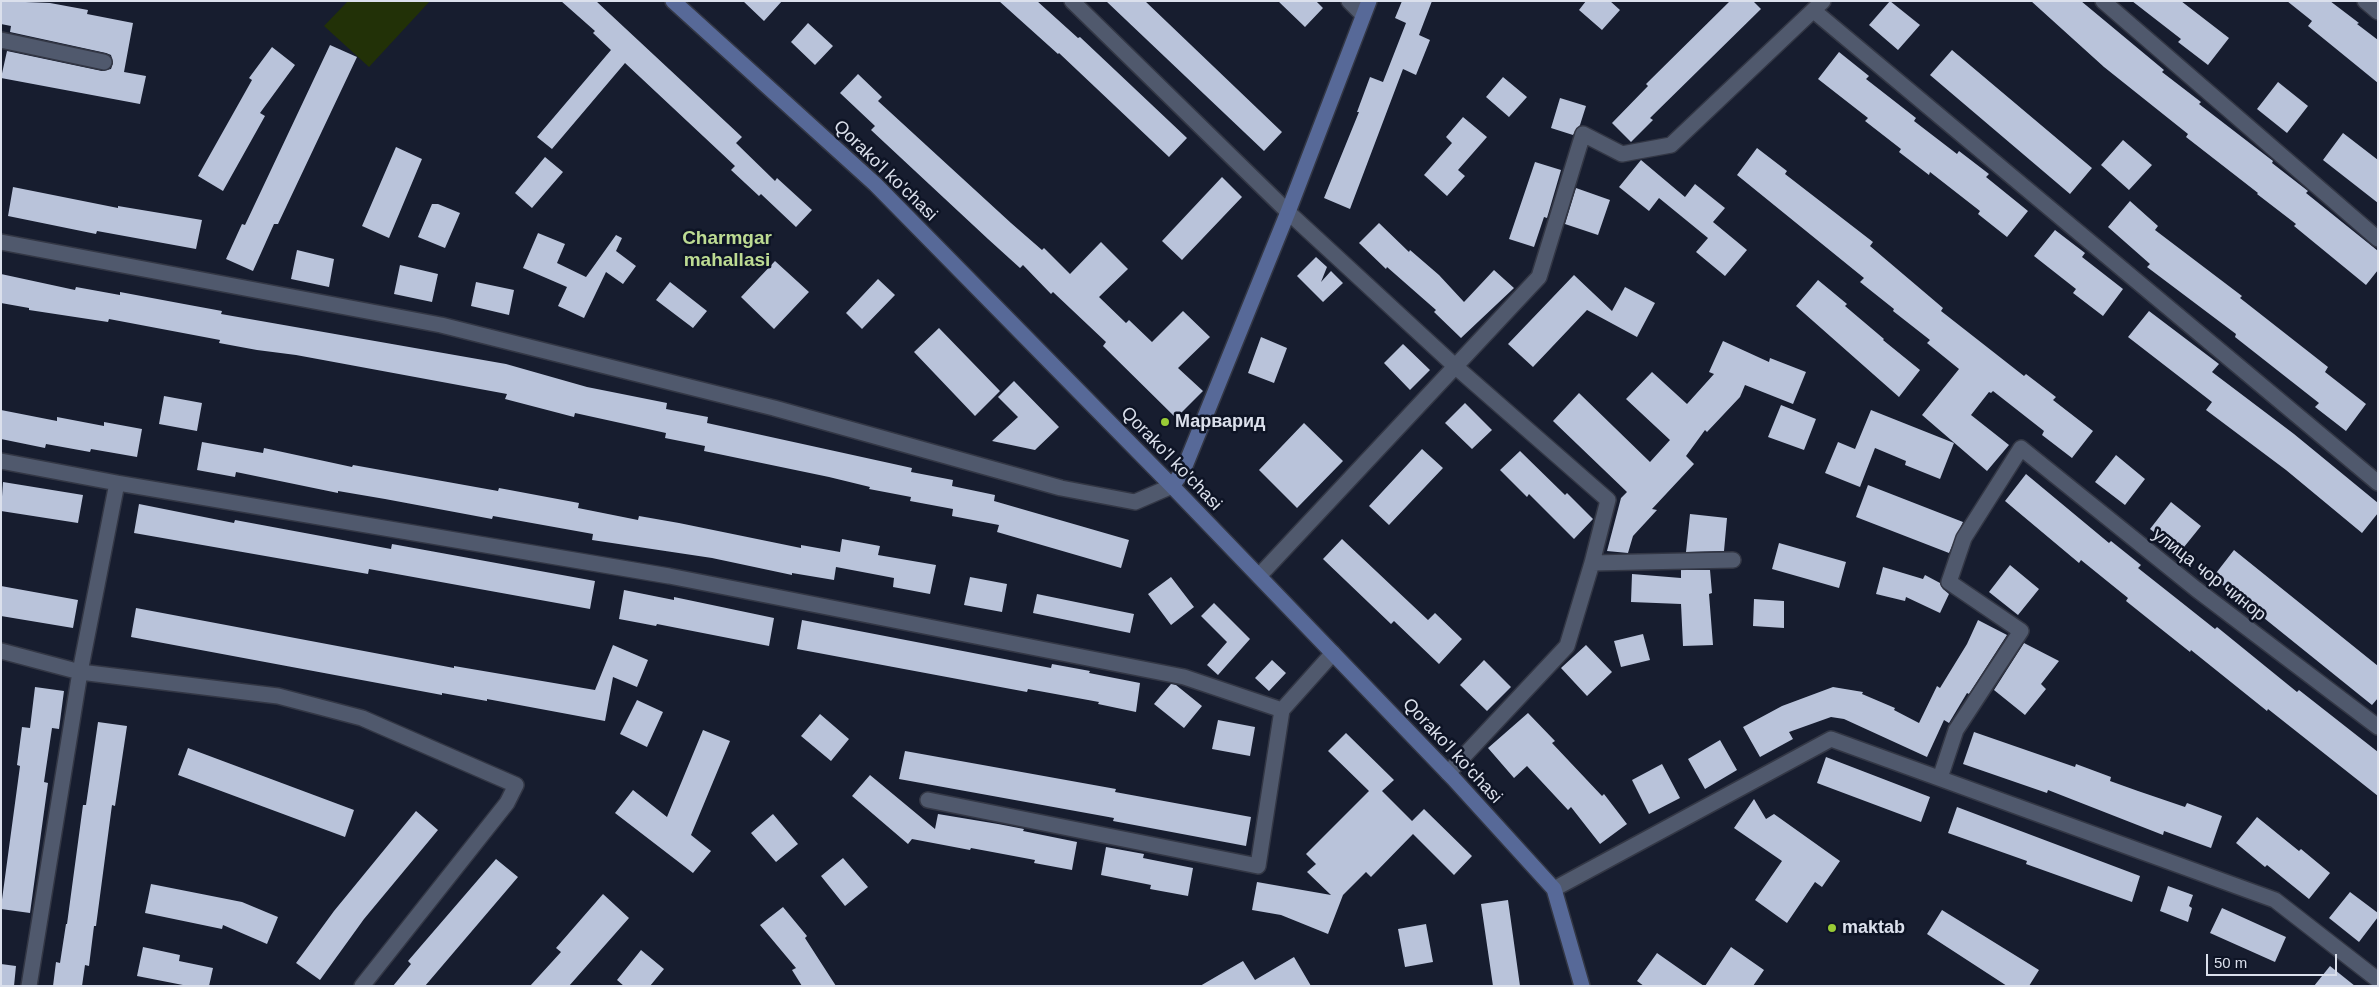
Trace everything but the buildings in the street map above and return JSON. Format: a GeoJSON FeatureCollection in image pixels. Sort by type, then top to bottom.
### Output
{"type":"FeatureCollection","features":[{"type":"Feature","properties":{"kind":"street","name":"Qorako'l ko'chasi"},"geometry":{"type":"LineString","coordinates":[[673,1],[875,184],[1172,486],[1448,773],[1554,888],[1582,986]]}},
{"type":"Feature","properties":{"kind":"street"},"geometry":{"type":"LineString","coordinates":[[1072,1],[1288,212],[1456,367],[1608,500],[1592,563],[1567,646],[1448,773]]}},
{"type":"Feature","properties":{"kind":"street"},"geometry":{"type":"LineString","coordinates":[[1,242],[441,325],[774,408],[1061,488],[1135,502],[1172,486],[1183,471],[1288,212],[1366,8],[1349,1]]}},
{"type":"Feature","properties":{"kind":"street"},"geometry":{"type":"LineString","coordinates":[[2103,1],[2378,239]]}},
{"type":"Feature","properties":{"kind":"street"},"geometry":{"type":"LineString","coordinates":[[2365,1],[2378,12]]}},
{"type":"Feature","properties":{"kind":"street"},"geometry":{"type":"LineString","coordinates":[[1258,576],[1539,277],[1583,134],[1622,154],[1671,145],[1818,6],[2378,483]]}},
{"type":"Feature","properties":{"kind":"street"},"geometry":{"type":"LineString","coordinates":[[1,40],[104,62]]}},
{"type":"Feature","properties":{"kind":"street","name":"улица чор чинор"},"geometry":{"type":"LineString","coordinates":[[1940,778],[1956,730],[2021,631],[1949,582],[1964,538],[2021,448],[2196,589],[2378,727]]}},
{"type":"Feature","properties":{"kind":"street"},"geometry":{"type":"LineString","coordinates":[[1,461],[117,483],[678,578],[1184,677],[1282,710]]}},
{"type":"Feature","properties":{"kind":"street"},"geometry":{"type":"LineString","coordinates":[[29,986],[80,672],[117,483]]}},
{"type":"Feature","properties":{"kind":"street"},"geometry":{"type":"LineString","coordinates":[[1592,563],[1733,560]]}},
{"type":"Feature","properties":{"kind":"street"},"geometry":{"type":"LineString","coordinates":[[1,651],[80,672],[278,696],[362,718],[516,784],[507,803],[362,986]]}},
{"type":"Feature","properties":{"kind":"street"},"geometry":{"type":"LineString","coordinates":[[928,800],[1258,866],[1282,710],[1333,653]]}},
{"type":"Feature","properties":{"kind":"street"},"geometry":{"type":"LineString","coordinates":[[1554,888],[1830,739],[2275,900],[2378,980]]}},
{"type":"Feature","properties":{"kind":"green space"},"geometry":{"type":"Polygon","coordinates":[[[348,1],[430,1],[369,67],[324,26],[348,1]]]}},
{"type":"Feature","properties":{"kind":"place","name":"Марварид"},"geometry":{"type":"Point","coordinates":[1165,422]}},
{"type":"Feature","properties":{"kind":"place","name":"maktab"},"geometry":{"type":"Point","coordinates":[1832,928]}},
{"type":"Feature","properties":{"kind":"district","name":"Charmgar mahallasi"},"geometry":{"type":"Point","coordinates":[727,250]}}]}
